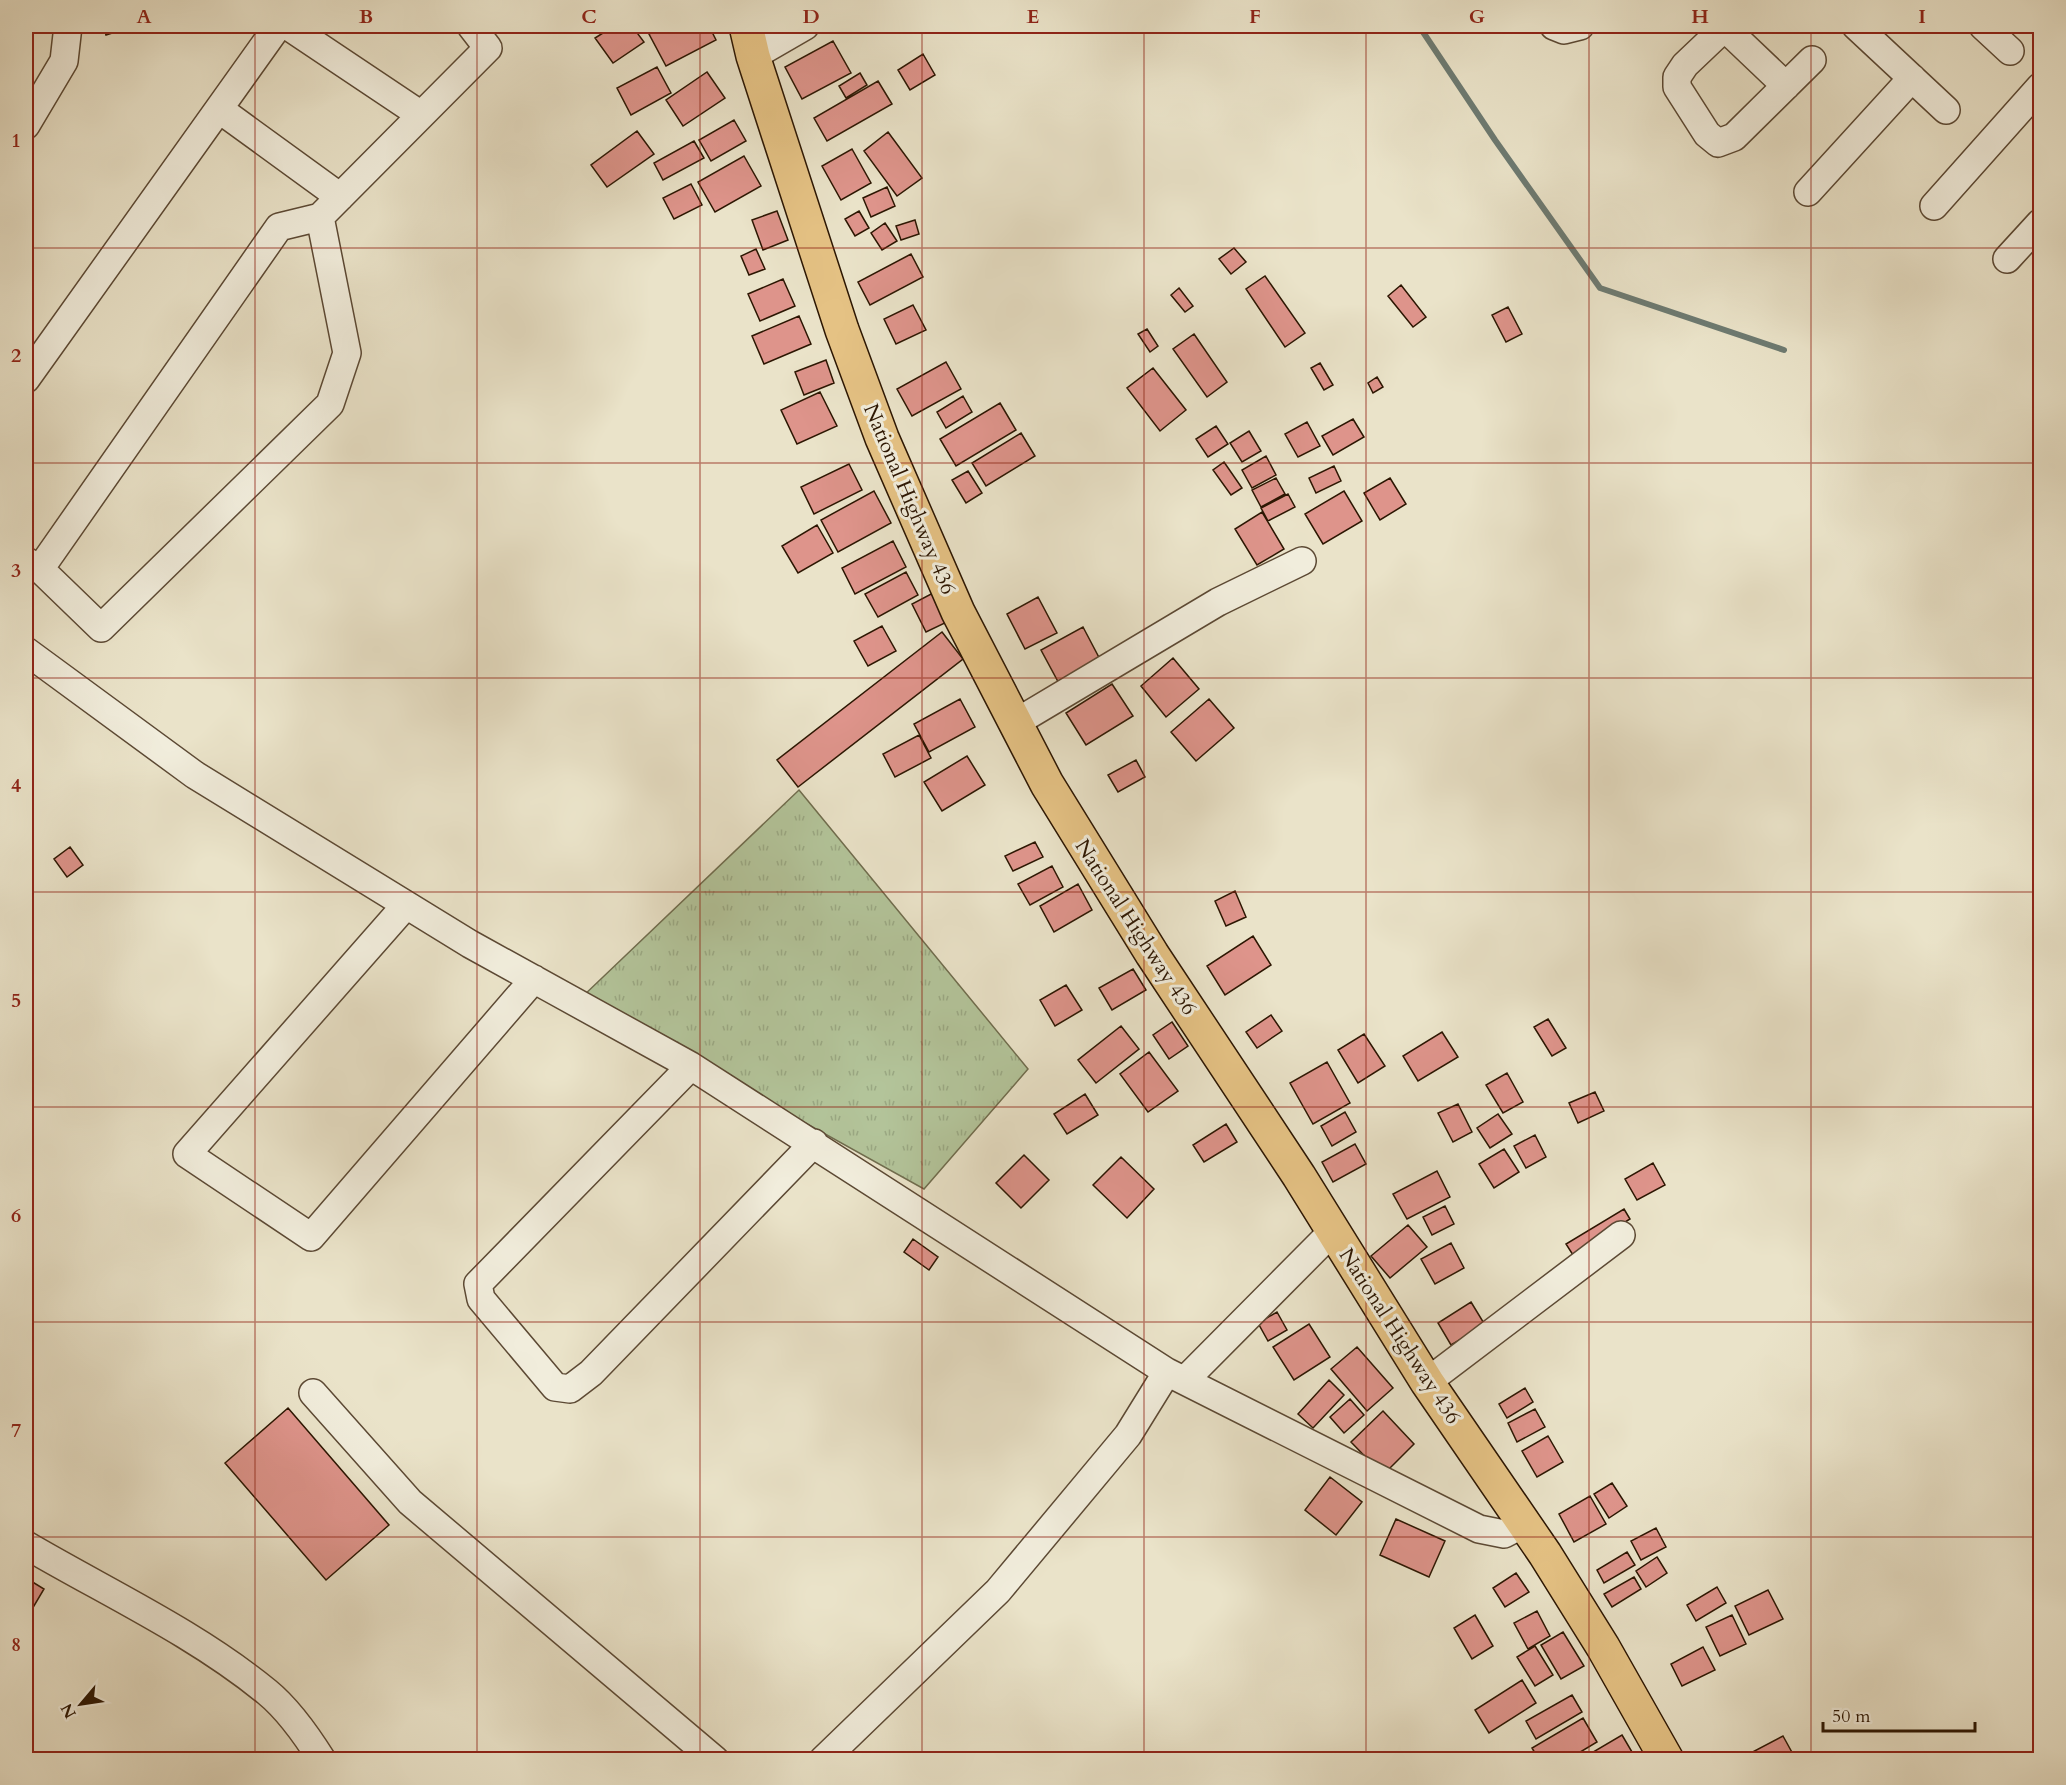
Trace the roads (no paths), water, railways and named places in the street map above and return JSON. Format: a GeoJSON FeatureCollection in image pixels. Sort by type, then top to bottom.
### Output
{"type":"FeatureCollection","features":[{"type":"Feature","properties":{"kind":"main road","name":"National Highway 436"},"geometry":{"type":"LineString","coordinates":[[749,41],[842,330],[882,438],[958,612],[1015,723],[1085,849],[1333,1231],[1427,1382],[1526,1523],[1603,1647],[1667,1760]]}},
{"type":"Feature","properties":{"kind":"street"},"geometry":{"type":"LineString","coordinates":[[26,125],[64,61],[68,26]]}},
{"type":"Feature","properties":{"kind":"street"},"geometry":{"type":"LineString","coordinates":[[26,379],[278,26]]}},
{"type":"Feature","properties":{"kind":"street"},"geometry":{"type":"LineString","coordinates":[[288,26],[421,115]]}},
{"type":"Feature","properties":{"kind":"street"},"geometry":{"type":"LineString","coordinates":[[320,217],[347,353],[330,404],[101,628],[33,565],[279,227],[320,217],[488,48],[471,26]]}},
{"type":"Feature","properties":{"kind":"street"},"geometry":{"type":"LineString","coordinates":[[749,41],[805,26]]}},
{"type":"Feature","properties":{"kind":"street"},"geometry":{"type":"LineString","coordinates":[[1554,26],[1564,30],[1580,26]]}},
{"type":"Feature","properties":{"kind":"street"},"geometry":{"type":"LineString","coordinates":[[1786,86],[1724,26],[1685,65],[1677,77],[1677,87],[1707,134],[1718,143],[1734,137],[1786,86],[1812,60]]}},
{"type":"Feature","properties":{"kind":"street"},"geometry":{"type":"LineString","coordinates":[[1856,26],[1946,110]]}},
{"type":"Feature","properties":{"kind":"street"},"geometry":{"type":"LineString","coordinates":[[1983,26],[2010,51]]}},
{"type":"Feature","properties":{"kind":"street"},"geometry":{"type":"LineString","coordinates":[[1808,192],[1912,78]]}},
{"type":"Feature","properties":{"kind":"street"},"geometry":{"type":"LineString","coordinates":[[1934,206],[2040,87]]}},
{"type":"Feature","properties":{"kind":"street"},"geometry":{"type":"LineString","coordinates":[[219,109],[340,197]]}},
{"type":"Feature","properties":{"kind":"street"},"geometry":{"type":"LineString","coordinates":[[2007,259],[2040,223]]}},
{"type":"Feature","properties":{"kind":"street"},"geometry":{"type":"LineString","coordinates":[[1015,723],[1218,602],[1302,561]]}},
{"type":"Feature","properties":{"kind":"street"},"geometry":{"type":"LineString","coordinates":[[26,651],[195,776],[406,905],[691,1066],[1176,1376],[1479,1529],[1504,1534],[1526,1523]]}},
{"type":"Feature","properties":{"kind":"street"},"geometry":{"type":"LineString","coordinates":[[406,905],[187,1154],[311,1237],[534,979]]}},
{"type":"Feature","properties":{"kind":"street"},"geometry":{"type":"LineString","coordinates":[[691,1066],[478,1284],[481,1299],[555,1387],[570,1389],[591,1373],[814,1143]]}},
{"type":"Feature","properties":{"kind":"street"},"geometry":{"type":"LineString","coordinates":[[823,1760],[998,1591],[1176,1376],[1333,1231]]}},
{"type":"Feature","properties":{"kind":"street"},"geometry":{"type":"LineString","coordinates":[[1427,1382],[1621,1235]]}},
{"type":"Feature","properties":{"kind":"street"},"geometry":{"type":"LineString","coordinates":[[313,1393],[410,1502],[715,1760]]}},
{"type":"Feature","properties":{"kind":"street"},"geometry":{"type":"LineString","coordinates":[[26,1545],[201,1645],[269,1693],[307,1737],[322,1760]]}},
{"type":"Feature","properties":{"kind":"waterway"},"geometry":{"type":"LineString","coordinates":[[1419,26],[1495,140],[1600,288],[1784,350]]}}]}
